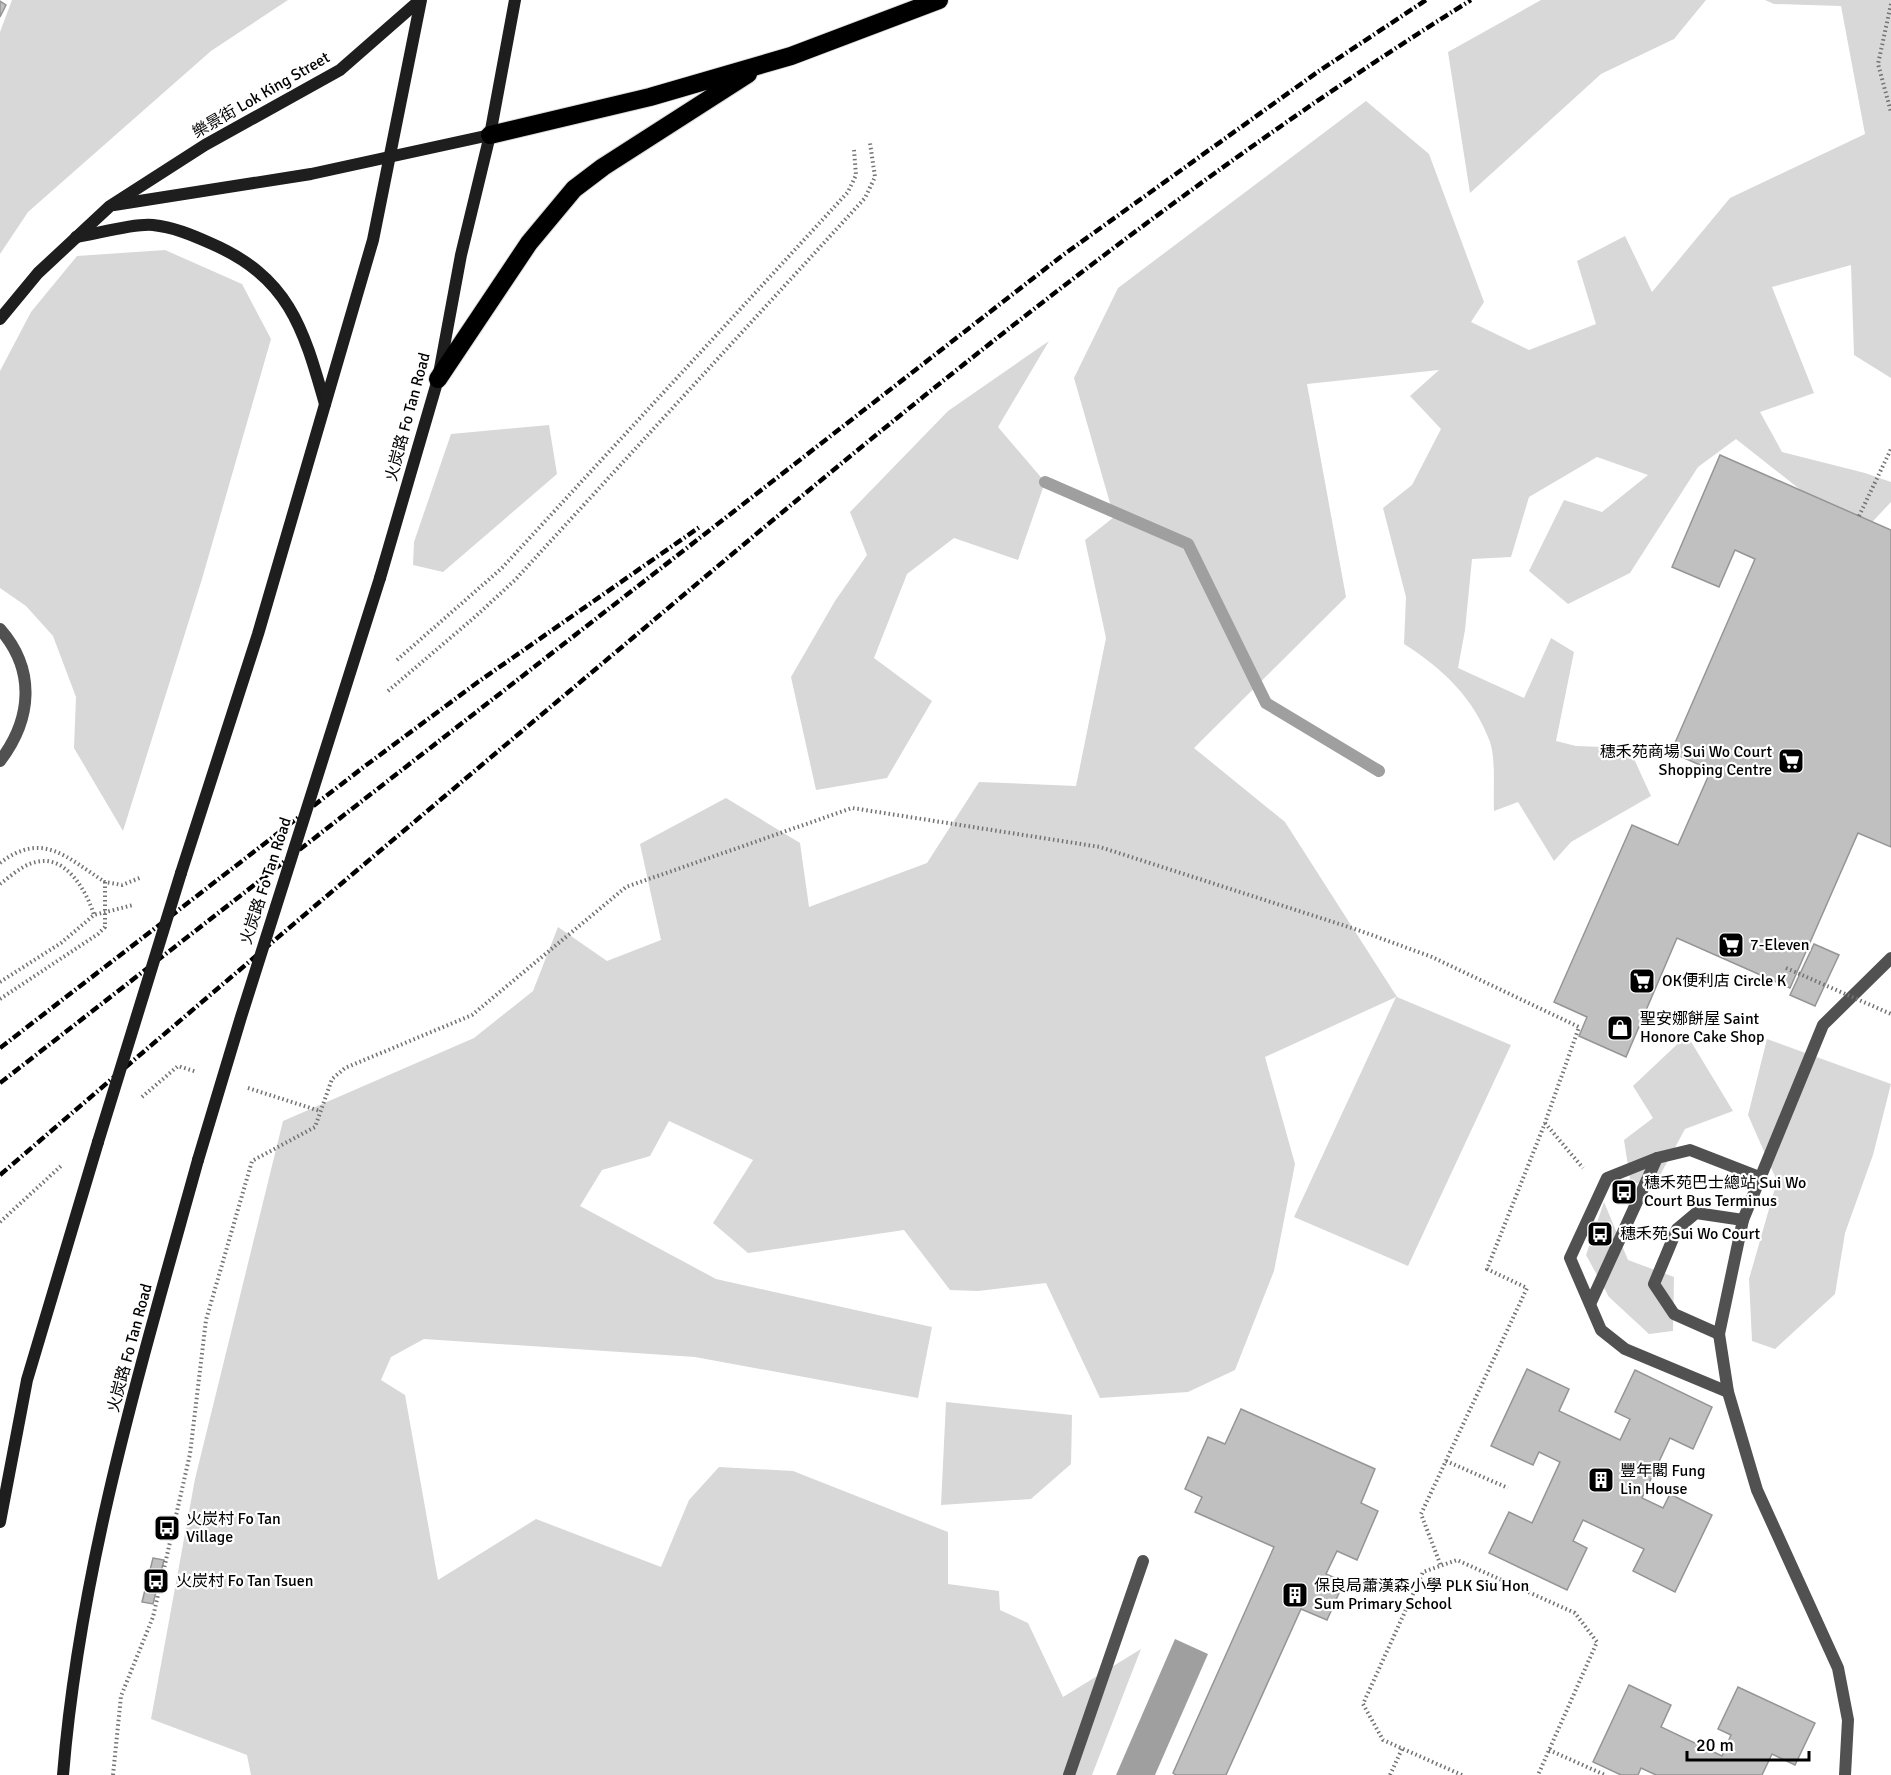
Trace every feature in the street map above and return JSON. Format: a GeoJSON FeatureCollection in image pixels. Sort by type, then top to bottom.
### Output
{"type":"FeatureCollection","features":[{"type":"Feature","properties":{"kind":"highway"},"geometry":{"type":"LineString","coordinates":[[490,135],[651,97],[762,65],[939,0]]}},
{"type":"Feature","properties":{"kind":"highway"},"geometry":{"type":"LineString","coordinates":[[438,379],[530,243],[574,189],[603,167],[762,65]]}},
{"type":"Feature","properties":{"kind":"main road"},"geometry":{"type":"LineString","coordinates":[[0,1522],[27,1380],[98,1142],[258,634],[373,240],[420,0]]}},
{"type":"Feature","properties":{"kind":"main road","name":"樂景街 Lok King Street"},"geometry":{"type":"LineString","coordinates":[[0,320],[38,273],[110,206],[206,145],[340,70],[420,0]]}},
{"type":"Feature","properties":{"kind":"main road","name":"火炭路 Fo Tan Road"},"geometry":{"type":"LineString","coordinates":[[63,1775],[68,1710],[98,1535],[141,1365],[244,1005],[380,578],[438,379],[461,255],[490,135],[515,0]]}},
{"type":"Feature","properties":{"kind":"main road"},"geometry":{"type":"LineString","coordinates":[[110,206],[226,189],[388,159],[490,135]]}},
{"type":"Feature","properties":{"kind":"main road"},"geometry":{"type":"LineString","coordinates":[[75,237],[152,224],[187,233],[229,251],[263,274],[289,304],[307,339],[325,405]]}},
{"type":"Feature","properties":{"kind":"lane"},"geometry":{"type":"LineString","coordinates":[[0,629],[14,648],[23,666],[27,704],[17,736],[0,761]]}},
{"type":"Feature","properties":{"kind":"lane"},"geometry":{"type":"LineString","coordinates":[[1845,1775],[1848,1720],[1838,1668],[1757,1490],[1728,1392],[1719,1334],[1743,1220],[1762,1179],[1823,1025],[1891,958]]}},
{"type":"Feature","properties":{"kind":"lane"},"geometry":{"type":"LineString","coordinates":[[1728,1392],[1624,1349],[1601,1330],[1591,1302],[1570,1258],[1607,1178],[1657,1158],[1690,1150],[1762,1179]]}},
{"type":"Feature","properties":{"kind":"lane"},"geometry":{"type":"LineString","coordinates":[[1591,1302],[1657,1158]]}},
{"type":"Feature","properties":{"kind":"lane"},"geometry":{"type":"LineString","coordinates":[[1719,1334],[1674,1314],[1654,1284],[1677,1229],[1696,1213],[1743,1220]]}},
{"type":"Feature","properties":{"kind":"lane"},"geometry":{"type":"LineString","coordinates":[[1069,1775],[1090,1710],[1121,1631],[1143,1561]]}},
{"type":"Feature","properties":{"kind":"path"},"geometry":{"type":"LineString","coordinates":[[1891,4],[1878,64],[1891,112]]}},
{"type":"Feature","properties":{"kind":"path"},"geometry":{"type":"LineString","coordinates":[[388,691],[515,580],[865,198],[875,177],[870,143]]}},
{"type":"Feature","properties":{"kind":"path"},"geometry":{"type":"LineString","coordinates":[[397,660],[502,568],[848,192],[856,176],[854,150]]}},
{"type":"Feature","properties":{"kind":"path"},"geometry":{"type":"LineString","coordinates":[[1859,516],[1891,449]]}},
{"type":"Feature","properties":{"kind":"path"},"geometry":{"type":"LineString","coordinates":[[112,1775],[121,1696],[153,1617],[190,1454],[206,1320],[252,1161],[315,1128],[332,1078],[345,1068],[472,1015],[626,887],[852,808],[1100,847],[1358,930],[1432,957],[1579,1027],[1545,1123],[1487,1269],[1527,1288],[1421,1514],[1441,1566]]}},
{"type":"Feature","properties":{"kind":"path"},"geometry":{"type":"LineString","coordinates":[[0,863],[20,850],[42,846],[53,849],[105,882],[122,885],[142,877]]}},
{"type":"Feature","properties":{"kind":"path"},"geometry":{"type":"LineString","coordinates":[[0,884],[35,862],[52,863],[81,885],[94,915]]}},
{"type":"Feature","properties":{"kind":"path"},"geometry":{"type":"LineString","coordinates":[[0,999],[98,934],[105,927],[105,882]]}},
{"type":"Feature","properties":{"kind":"path"},"geometry":{"type":"LineString","coordinates":[[0,982],[61,943],[94,915],[134,905]]}},
{"type":"Feature","properties":{"kind":"path"},"geometry":{"type":"LineString","coordinates":[[1786,968],[1891,1014]]}},
{"type":"Feature","properties":{"kind":"path"},"geometry":{"type":"LineString","coordinates":[[1545,1123],[1601,1190]]}},
{"type":"Feature","properties":{"kind":"path"},"geometry":{"type":"LineString","coordinates":[[1446,1461],[1508,1488]]}},
{"type":"Feature","properties":{"kind":"path"},"geometry":{"type":"LineString","coordinates":[[1462,1775],[1383,1740],[1363,1704],[1423,1572],[1457,1560],[1575,1613],[1597,1642],[1538,1775]]}},
{"type":"Feature","properties":{"kind":"path"},"geometry":{"type":"LineString","coordinates":[[1390,1775],[1402,1749]]}},
{"type":"Feature","properties":{"kind":"path"},"geometry":{"type":"LineString","coordinates":[[1549,1750],[1605,1775]]}},
{"type":"Feature","properties":{"kind":"shaded area"},"geometry":{"type":"Polygon","coordinates":[[[12,0],[288,0],[211,51],[28,212],[0,254],[0,32],[12,0]]]}},
{"type":"Feature","properties":{"kind":"shaded area"},"geometry":{"type":"Polygon","coordinates":[[[1541,0],[1706,0],[1674,39],[1601,74],[1470,193],[1448,52],[1541,0]]]}},
{"type":"Feature","properties":{"kind":"shaded area"},"geometry":{"type":"Polygon","coordinates":[[[1765,0],[1891,0],[1891,378],[1854,355],[1851,265],[1772,287],[1814,393],[1760,412],[1782,452],[1891,482],[1891,502],[1859,536],[1736,439],[1698,467],[1630,573],[1568,604],[1529,571],[1564,500],[1602,512],[1648,475],[1597,457],[1529,497],[1511,557],[1472,559],[1465,630],[1458,668],[1524,698],[1551,638],[1574,652],[1556,741],[1576,746],[1629,748],[1651,796],[1571,842],[1554,861],[1518,802],[1494,811],[1492,749],[1483,726],[1466,698],[1444,674],[1404,644],[1406,597],[1383,508],[1412,485],[1441,429],[1410,396],[1439,370],[1307,384],[1346,597],[1194,748],[1285,822],[1397,997],[1511,1045],[1408,1266],[1294,1217],[1396,997],[1265,1057],[1295,1164],[1274,1271],[1235,1370],[1188,1392],[1100,1398],[1046,1283],[978,1291],[950,1290],[904,1230],[748,1253],[713,1223],[753,1160],[669,1121],[650,1156],[602,1170],[580,1206],[716,1279],[932,1327],[918,1398],[695,1357],[424,1339],[391,1357],[381,1380],[405,1395],[438,1580],[536,1519],[661,1567],[689,1500],[719,1467],[793,1471],[948,1532],[948,1584],[999,1591],[1000,1610],[1028,1623],[1063,1697],[1141,1649],[1092,1775],[251,1775],[247,1755],[151,1719],[195,1479],[283,1121],[474,1038],[533,991],[558,927],[607,961],[661,940],[640,844],[726,798],[800,843],[809,907],[927,863],[979,782],[1076,786],[1106,638],[1085,540],[1114,517],[1074,378],[1118,288],[1366,101],[1429,154],[1484,302],[1471,322],[1529,350],[1596,324],[1577,261],[1625,236],[1652,292],[1730,198],[1865,134],[1841,6],[1774,4],[1765,0]]]}},
{"type":"Feature","properties":{"kind":"shaded area"},"geometry":{"type":"Polygon","coordinates":[[[165,250],[242,284],[271,339],[202,579],[123,831],[74,748],[76,697],[53,636],[26,606],[0,588],[0,371],[31,312],[77,256],[165,250]]]}},
{"type":"Feature","properties":{"kind":"shaded area"},"geometry":{"type":"Polygon","coordinates":[[[1049,341],[998,427],[1045,482],[1018,560],[954,538],[907,574],[874,658],[932,701],[887,778],[816,790],[791,677],[835,601],[867,555],[850,512],[948,411],[1049,341]]]}},
{"type":"Feature","properties":{"kind":"shaded area"},"geometry":{"type":"Polygon","coordinates":[[[549,425],[557,474],[443,572],[413,565],[414,542],[451,434],[549,425]]]}},
{"type":"Feature","properties":{"kind":"shaded area"},"geometry":{"type":"Polygon","coordinates":[[[1687,1035],[1733,1111],[1685,1129],[1659,1177],[1631,1185],[1624,1140],[1653,1118],[1633,1086],[1687,1035]]]}},
{"type":"Feature","properties":{"kind":"shaded area"},"geometry":{"type":"Polygon","coordinates":[[[1767,1039],[1891,1084],[1873,1155],[1845,1233],[1835,1294],[1775,1349],[1752,1341],[1749,1279],[1777,1181],[1748,1115],[1767,1039]]]}},
{"type":"Feature","properties":{"kind":"shaded area"},"geometry":{"type":"Polygon","coordinates":[[[1604,1202],[1628,1260],[1674,1277],[1673,1331],[1649,1334],[1609,1297],[1586,1255],[1604,1202]]]}},
{"type":"Feature","properties":{"kind":"shaded area"},"geometry":{"type":"Polygon","coordinates":[[[946,1402],[1072,1415],[1071,1464],[1031,1499],[941,1505],[946,1402]]]}},
{"type":"Feature","properties":{"kind":"shaded area"},"geometry":{"type":"Polygon","coordinates":[[[1175,1639],[1208,1654],[1155,1775],[1116,1775],[1175,1639]]]}},
{"type":"Feature","properties":{"kind":"building"},"geometry":{"type":"Polygon","coordinates":[[[0,1],[6,5],[0,17],[0,1]]]}},
{"type":"Feature","properties":{"kind":"building","name":"穗禾苑商場 Sui Wo Court Shopping Centre"},"geometry":{"type":"Polygon","coordinates":[[[1720,455],[1891,530],[1891,847],[1858,833],[1790,988],[1677,938],[1626,1057],[1579,1036],[1587,1017],[1554,1002],[1632,825],[1678,845],[1711,770],[1671,752],[1755,559],[1735,550],[1719,587],[1672,567],[1720,455]]]}},
{"type":"Feature","properties":{"kind":"building"},"geometry":{"type":"Polygon","coordinates":[[[1814,944],[1839,955],[1815,1006],[1790,995],[1814,944]]]}},
{"type":"Feature","properties":{"kind":"building","name":"豐年閣 Fung Lin House"},"geometry":{"type":"Polygon","coordinates":[[[1527,1369],[1569,1389],[1559,1411],[1620,1440],[1630,1419],[1615,1412],[1635,1370],[1712,1407],[1693,1449],[1670,1438],[1642,1498],[1663,1508],[1670,1494],[1712,1515],[1675,1592],[1633,1571],[1644,1549],[1583,1520],[1573,1541],[1587,1548],[1567,1590],[1489,1553],[1509,1512],[1532,1523],[1560,1462],[1539,1452],[1533,1465],[1491,1446],[1527,1369]]]}},
{"type":"Feature","properties":{"kind":"building","name":"保良局蕭漢森小學 PLK Siu Hon Sum Primary School"},"geometry":{"type":"Polygon","coordinates":[[[1241,1409],[1375,1469],[1361,1503],[1378,1511],[1357,1560],[1337,1551],[1326,1574],[1344,1582],[1327,1620],[1301,1609],[1226,1775],[1176,1775],[1173,1773],[1274,1547],[1195,1512],[1202,1497],[1185,1489],[1208,1437],[1225,1444],[1241,1409]]]}},
{"type":"Feature","properties":{"kind":"building"},"geometry":{"type":"Polygon","coordinates":[[[153,1558],[164,1560],[153,1604],[142,1602],[153,1558]]]}},
{"type":"Feature","properties":{"kind":"building"},"geometry":{"type":"Polygon","coordinates":[[[1629,1685],[1671,1705],[1661,1727],[1722,1756],[1731,1735],[1718,1729],[1738,1687],[1815,1723],[1795,1765],[1772,1754],[1762,1775],[1656,1775],[1641,1768],[1638,1775],[1621,1775],[1593,1762],[1629,1685]]]}},
{"type":"Feature","properties":{"kind":"waterway"},"geometry":{"type":"LineString","coordinates":[[1045,482],[1188,544],[1266,703],[1379,771]]}},
{"type":"Feature","properties":{"kind":"railway"},"geometry":{"type":"LineString","coordinates":[[0,1083],[1063,255],[1319,71],[1426,0]]}},
{"type":"Feature","properties":{"kind":"railway"},"geometry":{"type":"LineString","coordinates":[[0,1175],[735,551],[939,384],[1146,223],[1361,71],[1471,0]]}},
{"type":"Feature","properties":{"kind":"railway"},"geometry":{"type":"LineString","coordinates":[[0,1048],[365,766],[478,682],[701,526]]}},
{"type":"Feature","properties":{"kind":"place","name":"穗禾苑商場 Sui Wo Court Shopping Centre"},"geometry":{"type":"Point","coordinates":[1791,761]}},
{"type":"Feature","properties":{"kind":"place","name":"7-Eleven"},"geometry":{"type":"Point","coordinates":[1731,945]}},
{"type":"Feature","properties":{"kind":"place","name":"OK便利店 Circle K"},"geometry":{"type":"Point","coordinates":[1642,981]}},
{"type":"Feature","properties":{"kind":"place","name":"聖安娜餅屋 Saint Honore Cake Shop"},"geometry":{"type":"Point","coordinates":[1620,1028]}},
{"type":"Feature","properties":{"kind":"place","name":"穗禾苑巴士總站 Sui Wo Court Bus Terminus"},"geometry":{"type":"Point","coordinates":[1624,1192]}},
{"type":"Feature","properties":{"kind":"place","name":"穗禾苑 Sui Wo Court"},"geometry":{"type":"Point","coordinates":[1600,1234]}},
{"type":"Feature","properties":{"kind":"place","name":"豐年閣 Fung Lin House"},"geometry":{"type":"Point","coordinates":[1601,1480]}},
{"type":"Feature","properties":{"kind":"place","name":"火炭村 Fo Tan Village"},"geometry":{"type":"Point","coordinates":[167,1528]}},
{"type":"Feature","properties":{"kind":"place","name":"火炭村 Fo Tan Tsuen"},"geometry":{"type":"Point","coordinates":[156,1581]}},
{"type":"Feature","properties":{"kind":"place","name":"保良局蕭漢森小學 PLK Siu Hon Sum Primary School"},"geometry":{"type":"Point","coordinates":[1295,1595]}}]}
